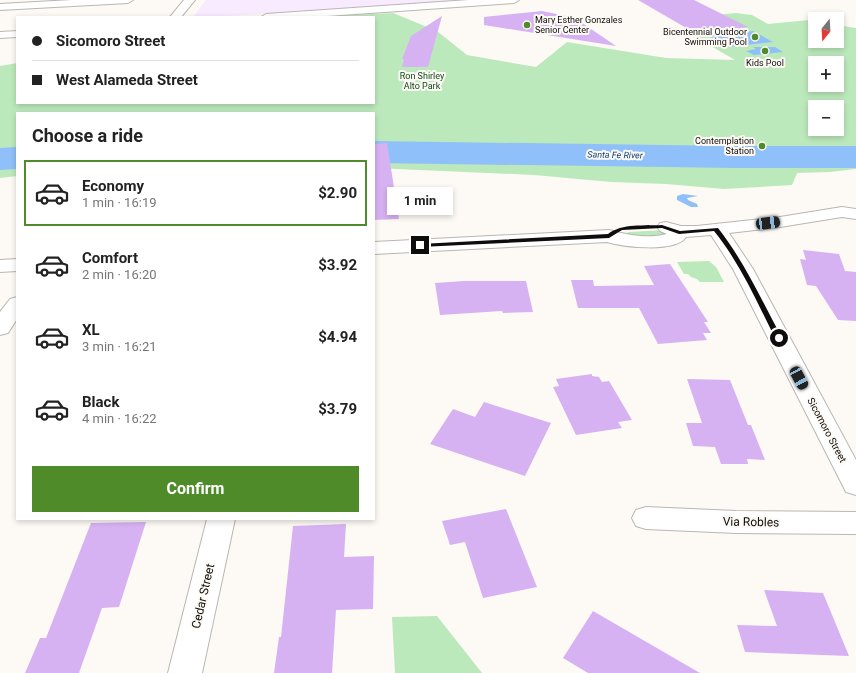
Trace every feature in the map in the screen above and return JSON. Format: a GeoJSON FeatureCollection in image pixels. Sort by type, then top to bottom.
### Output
{"type":"FeatureCollection","features":[{"type":"Feature","properties":{"kind":"street"},"geometry":{"type":"LineString","coordinates":[[0,7],[128,0]]}},
{"type":"Feature","properties":{"kind":"street"},"geometry":{"type":"LineString","coordinates":[[176,16],[190,0]]}},
{"type":"Feature","properties":{"kind":"street"},"geometry":{"type":"LineString","coordinates":[[281,16],[514,0]]}},
{"type":"Feature","properties":{"kind":"street"},"geometry":{"type":"LineString","coordinates":[[0,35],[16,34]]}},
{"type":"Feature","properties":{"kind":"street"},"geometry":{"type":"LineString","coordinates":[[375,248],[609,236],[630,242],[674,238],[678,236],[679,232],[716,229],[851,210]]}},
{"type":"Feature","properties":{"kind":"street","name":"Sicomoro Street"},"geometry":{"type":"LineString","coordinates":[[716,229],[729,246],[743,269],[856,485]]}},
{"type":"Feature","properties":{"kind":"street"},"geometry":{"type":"LineString","coordinates":[[0,266],[16,265]]}},
{"type":"Feature","properties":{"kind":"street"},"geometry":{"type":"LineString","coordinates":[[0,328],[16,304]]}},
{"type":"Feature","properties":{"kind":"street","name":"Via Robles"},"geometry":{"type":"LineString","coordinates":[[646,518],[736,522],[856,523]]}},
{"type":"Feature","properties":{"kind":"street","name":"Cedar Street"},"geometry":{"type":"LineString","coordinates":[[185,673],[221,520]]}},
{"type":"Feature","properties":{"kind":"shaded area"},"geometry":{"type":"Polygon","coordinates":[[[206,0],[472,0],[227,16],[194,16],[206,0]]]}},
{"type":"Feature","properties":{"kind":"green space","name":"Ron Shirley Alto Park"},"geometry":{"type":"Polygon","coordinates":[[[393,13],[437,31],[467,55],[536,67],[567,42],[666,58],[735,60],[687,32],[692,31],[673,19],[736,13],[752,15],[768,24],[808,20],[808,48],[844,48],[844,26],[856,28],[856,169],[830,172],[797,173],[792,185],[724,189],[666,184],[611,182],[534,175],[375,168],[375,112],[16,112],[16,176],[0,178],[0,66],[16,63],[16,104],[375,104],[375,16],[332,16],[393,13]]]}},
{"type":"Feature","properties":{"kind":"green space"},"geometry":{"type":"Polygon","coordinates":[[[665,230],[669,236],[630,238],[623,234],[629,232],[665,230]]]}},
{"type":"Feature","properties":{"kind":"green space"},"geometry":{"type":"Polygon","coordinates":[[[709,261],[716,267],[724,282],[700,282],[688,274],[684,274],[677,262],[709,261]]]}},
{"type":"Feature","properties":{"kind":"green space"},"geometry":{"type":"Polygon","coordinates":[[[437,616],[482,673],[395,673],[392,617],[437,616]]]}},
{"type":"Feature","properties":{"kind":"water"},"geometry":{"type":"Polygon","coordinates":[[[753,31],[773,42],[729,47],[709,36],[753,31]]]}},
{"type":"Feature","properties":{"kind":"water","name":"Kids Pool"},"geometry":{"type":"Polygon","coordinates":[[[753,47],[775,47],[783,52],[754,55],[746,51],[756,49],[753,47]]]}},
{"type":"Feature","properties":{"kind":"water"},"geometry":{"type":"Polygon","coordinates":[[[683,194],[698,196],[687,198],[688,200],[697,204],[698,207],[691,207],[677,200],[677,196],[683,194]]]}},
{"type":"Feature","properties":{"kind":"building"},"geometry":{"type":"Polygon","coordinates":[[[638,0],[694,0],[748,27],[695,33],[638,0]]]}},
{"type":"Feature","properties":{"kind":"building","name":"Mary Esther Gonzales Senior Center"},"geometry":{"type":"Polygon","coordinates":[[[542,11],[572,16],[616,46],[484,25],[484,17],[542,11]]]}},
{"type":"Feature","properties":{"kind":"building"},"geometry":{"type":"Polygon","coordinates":[[[442,16],[428,67],[402,67],[404,59],[402,59],[411,36],[442,16]]]}},
{"type":"Feature","properties":{"kind":"building"},"geometry":{"type":"Polygon","coordinates":[[[387,143],[399,219],[375,220],[375,144],[387,143]]]}},
{"type":"Feature","properties":{"kind":"building"},"geometry":{"type":"Polygon","coordinates":[[[803,250],[839,254],[845,271],[856,272],[856,321],[838,320],[816,286],[807,285],[800,259],[806,260],[803,250]]]}},
{"type":"Feature","properties":{"kind":"building"},"geometry":{"type":"Polygon","coordinates":[[[670,264],[708,322],[704,322],[711,333],[703,333],[707,340],[658,344],[639,308],[578,308],[571,280],[593,280],[594,286],[654,285],[644,266],[670,264]]]}},
{"type":"Feature","properties":{"kind":"building"},"geometry":{"type":"Polygon","coordinates":[[[464,281],[526,281],[533,312],[503,313],[502,311],[440,315],[435,283],[464,281]]]}},
{"type":"Feature","properties":{"kind":"building"},"geometry":{"type":"Polygon","coordinates":[[[592,374],[592,376],[599,377],[602,382],[609,381],[632,420],[618,422],[622,428],[576,435],[553,387],[559,386],[556,379],[592,374]]]}},
{"type":"Feature","properties":{"kind":"building"},"geometry":{"type":"Polygon","coordinates":[[[687,379],[730,380],[748,425],[751,425],[765,460],[747,459],[748,464],[721,464],[715,447],[693,446],[686,423],[702,423],[687,379]]]}},
{"type":"Feature","properties":{"kind":"building"},"geometry":{"type":"Polygon","coordinates":[[[484,402],[551,423],[525,476],[430,444],[453,409],[475,417],[484,402]]]}},
{"type":"Feature","properties":{"kind":"building"},"geometry":{"type":"Polygon","coordinates":[[[506,509],[537,587],[483,598],[465,542],[450,545],[442,521],[506,509]]]}},
{"type":"Feature","properties":{"kind":"building"},"geometry":{"type":"Polygon","coordinates":[[[146,522],[119,607],[102,608],[79,673],[25,673],[40,638],[46,638],[91,523],[146,522]]]}},
{"type":"Feature","properties":{"kind":"building"},"geometry":{"type":"Polygon","coordinates":[[[346,524],[344,557],[374,556],[373,609],[336,610],[332,673],[274,673],[279,637],[281,637],[293,526],[346,524]]]}},
{"type":"Feature","properties":{"kind":"building"},"geometry":{"type":"Polygon","coordinates":[[[764,590],[823,593],[849,656],[745,652],[737,625],[777,626],[764,590]]]}},
{"type":"Feature","properties":{"kind":"building"},"geometry":{"type":"Polygon","coordinates":[[[593,611],[700,673],[588,673],[563,658],[593,611]]]}},
{"type":"Feature","properties":{"kind":"waterway","name":"Santa Fe River"},"geometry":{"type":"LineString","coordinates":[[375,152],[735,157],[856,157]]}},
{"type":"Feature","properties":{"kind":"waterway","name":"Santa Fe River"},"geometry":{"type":"LineString","coordinates":[[0,159],[16,158]]}},
{"type":"Feature","properties":{"kind":"place","name":"Mary Esther Gonzales Senior Center"},"geometry":{"type":"Point","coordinates":[527,25]}},
{"type":"Feature","properties":{"kind":"place","name":"Bicentennial Outdoor Swimming Pool"},"geometry":{"type":"Point","coordinates":[755,37]}},
{"type":"Feature","properties":{"kind":"place","name":"Kids Pool"},"geometry":{"type":"Point","coordinates":[765,51]}},
{"type":"Feature","properties":{"kind":"place","name":"Contemplation Station"},"geometry":{"type":"Point","coordinates":[762,146]}},
{"type":"Feature","properties":{"kind":"route"},"geometry":{"type":"LineString","coordinates":[[420,245],[609,236],[612,233],[622,229],[662,227],[679,232],[716,229],[729,246],[743,269],[779,338]]}}]}
